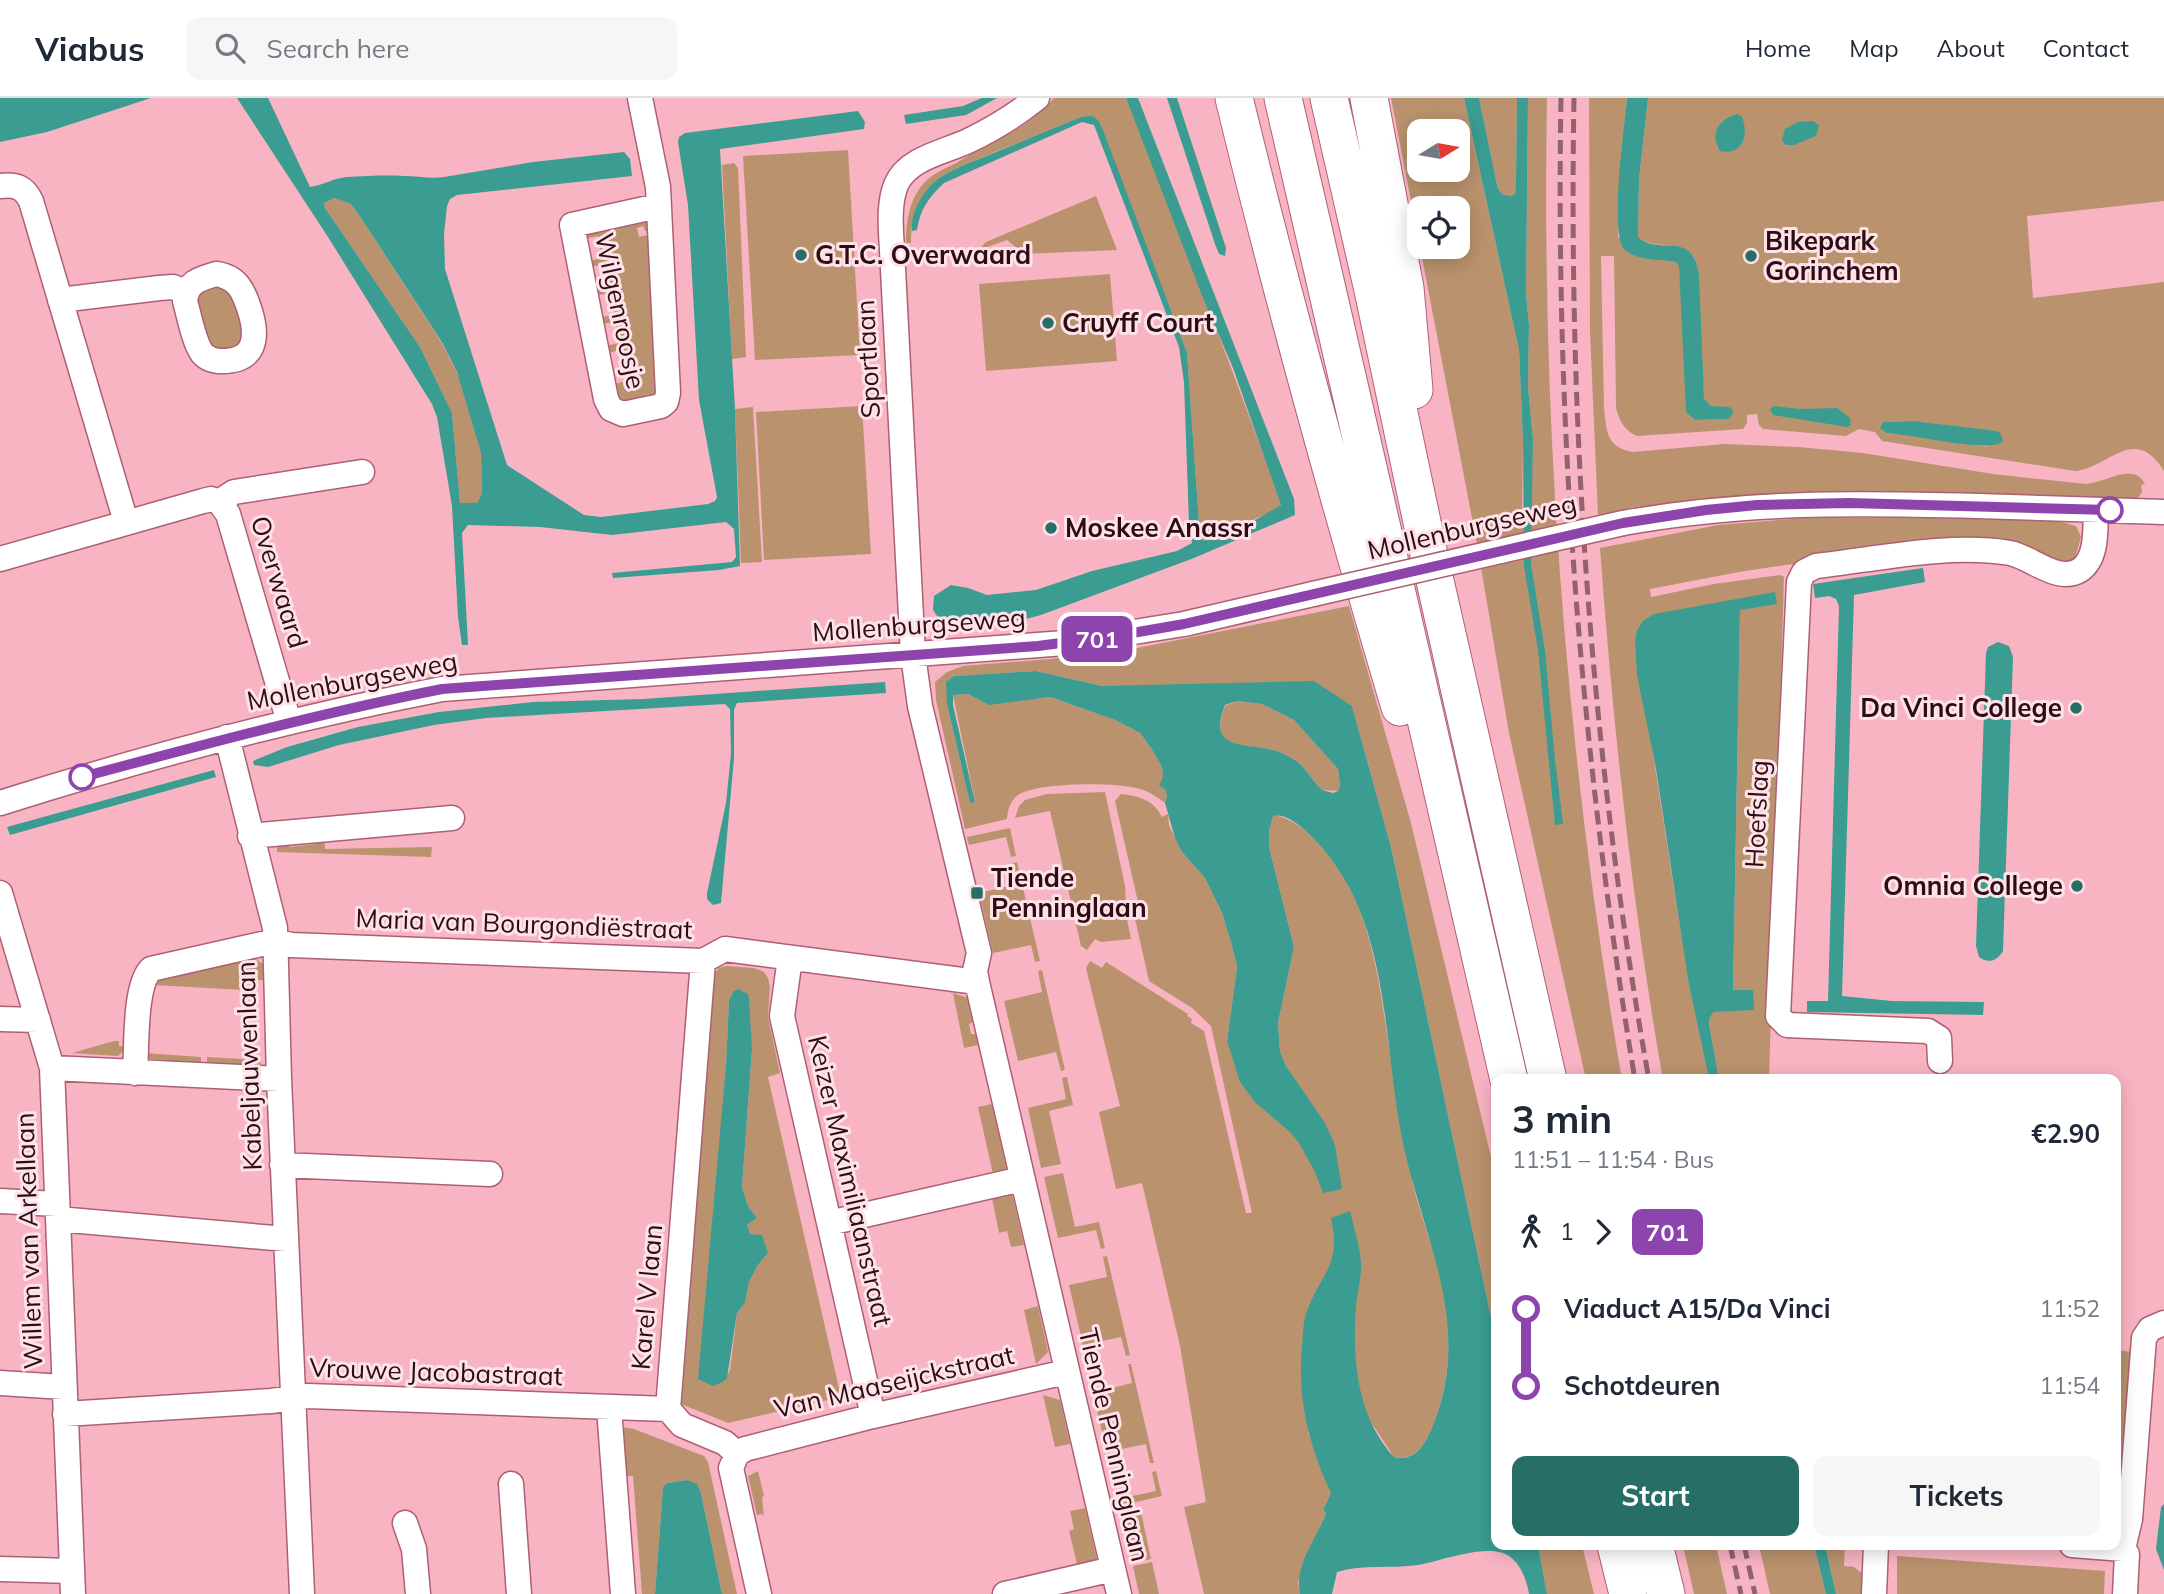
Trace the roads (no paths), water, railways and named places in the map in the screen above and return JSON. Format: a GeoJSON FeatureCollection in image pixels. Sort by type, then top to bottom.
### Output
{"type":"FeatureCollection","features":[{"type":"Feature","properties":{"kind":"highway"},"geometry":{"type":"LineString","coordinates":[[1234,98],[1284,302],[1413,751],[1450,824]]}},
{"type":"Feature","properties":{"kind":"highway"},"geometry":{"type":"LineString","coordinates":[[1283,98],[1508,1074]]}},
{"type":"Feature","properties":{"kind":"highway"},"geometry":{"type":"LineString","coordinates":[[1329,98],[1547,1074]]}},
{"type":"Feature","properties":{"kind":"highway"},"geometry":{"type":"LineString","coordinates":[[1369,98],[1405,288],[1426,541]]}},
{"type":"Feature","properties":{"kind":"highway"},"geometry":{"type":"LineString","coordinates":[[1617,1550],[1628,1594]]}},
{"type":"Feature","properties":{"kind":"highway"},"geometry":{"type":"LineString","coordinates":[[1655,1550],[1666,1594]]}},
{"type":"Feature","properties":{"kind":"street","name":"Wilgenroosje"},"geometry":{"type":"LineString","coordinates":[[640,98],[656,174],[658,206],[668,398],[661,406],[623,414],[611,409],[606,399],[572,225],[658,206]]}},
{"type":"Feature","properties":{"kind":"street","name":"Sportlaan"},"geometry":{"type":"LineString","coordinates":[[913,655],[892,250],[891,218],[894,192],[896,184],[912,167],[1004,122],[1037,98]]}},
{"type":"Feature","properties":{"kind":"street"},"geometry":{"type":"LineString","coordinates":[[0,186],[12,184],[27,193],[126,522]]}},
{"type":"Feature","properties":{"kind":"street"},"geometry":{"type":"LineString","coordinates":[[60,300],[159,288],[186,292]]}},
{"type":"Feature","properties":{"kind":"street","name":"Overwaard"},"geometry":{"type":"LineString","coordinates":[[219,502],[234,492],[362,472]]}},
{"type":"Feature","properties":{"kind":"street","name":"Overwaard"},"geometry":{"type":"LineString","coordinates":[[0,559],[203,501],[211,499],[219,502],[228,514],[289,722]]}},
{"type":"Feature","properties":{"kind":"street","name":"Mollenburgseweg"},"geometry":{"type":"LineString","coordinates":[[0,803],[85,776],[227,737],[442,689],[1038,646],[1121,635],[1623,523],[1706,510],[1800,503],[2164,512]]}},
{"type":"Feature","properties":{"kind":"street","name":"Hoefslag"},"geometry":{"type":"LineString","coordinates":[[1940,1061],[1939,1038],[1928,1031],[1787,1025],[1782,1022],[1778,1010],[1798,582],[1804,572],[1816,566],[1947,552],[1992,551],[2013,554],[2052,571],[2074,573],[2083,567],[2092,554],[2096,510]]}},
{"type":"Feature","properties":{"kind":"street","name":"Tiende Penninglaan"},"geometry":{"type":"LineString","coordinates":[[913,655],[920,706],[979,953],[975,971],[977,982],[1119,1594]]}},
{"type":"Feature","properties":{"kind":"street","name":"Kabeljauwenlaan"},"geometry":{"type":"LineString","coordinates":[[227,737],[275,928],[282,1165],[302,1594]]}},
{"type":"Feature","properties":{"kind":"street"},"geometry":{"type":"LineString","coordinates":[[250,836],[452,818]]}},
{"type":"Feature","properties":{"kind":"street","name":"Willem van Arkellaan"},"geometry":{"type":"LineString","coordinates":[[0,893],[52,1068],[72,1583]]}},
{"type":"Feature","properties":{"kind":"street"},"geometry":{"type":"LineString","coordinates":[[135,1073],[141,990],[146,974],[157,967],[275,941]]}},
{"type":"Feature","properties":{"kind":"street","name":"Maria van Bourgondiëstraat"},"geometry":{"type":"LineString","coordinates":[[275,941],[291,945],[703,961],[725,950],[977,982]]}},
{"type":"Feature","properties":{"kind":"street","name":"Keizer Maximiliaanstraat"},"geometry":{"type":"LineString","coordinates":[[790,958],[782,1016],[873,1416]]}},
{"type":"Feature","properties":{"kind":"street","name":"Karel V laan"},"geometry":{"type":"LineString","coordinates":[[668,1409],[703,961]]}},
{"type":"Feature","properties":{"kind":"street"},"geometry":{"type":"LineString","coordinates":[[0,1019],[38,1020]]}},
{"type":"Feature","properties":{"kind":"street"},"geometry":{"type":"LineString","coordinates":[[52,1068],[279,1079]]}},
{"type":"Feature","properties":{"kind":"street"},"geometry":{"type":"LineString","coordinates":[[282,1165],[490,1174]]}},
{"type":"Feature","properties":{"kind":"street"},"geometry":{"type":"LineString","coordinates":[[829,1223],[1022,1179]]}},
{"type":"Feature","properties":{"kind":"street"},"geometry":{"type":"LineString","coordinates":[[0,1201],[58,1211],[286,1239]]}},
{"type":"Feature","properties":{"kind":"street"},"geometry":{"type":"LineString","coordinates":[[2125,1594],[2127,1554],[2123,1549],[2130,1519],[2144,1338],[2150,1328],[2164,1323]]}},
{"type":"Feature","properties":{"kind":"street","name":"Van Maaseijckstraat"},"geometry":{"type":"LineString","coordinates":[[737,1454],[745,1448],[873,1416],[1066,1372]]}},
{"type":"Feature","properties":{"kind":"street"},"geometry":{"type":"LineString","coordinates":[[0,1383],[64,1387]]}},
{"type":"Feature","properties":{"kind":"street","name":"Vrouwe Jacobastraat"},"geometry":{"type":"LineString","coordinates":[[65,1414],[308,1396],[668,1409]]}},
{"type":"Feature","properties":{"kind":"street"},"geometry":{"type":"LineString","coordinates":[[609,1408],[623,1594]]}},
{"type":"Feature","properties":{"kind":"street"},"geometry":{"type":"LineString","coordinates":[[668,1409],[682,1424],[725,1443],[737,1454],[731,1468],[759,1594]]}},
{"type":"Feature","properties":{"kind":"street"},"geometry":{"type":"LineString","coordinates":[[511,1485],[519,1594]]}},
{"type":"Feature","properties":{"kind":"street"},"geometry":{"type":"LineString","coordinates":[[405,1523],[414,1549],[418,1594]]}},
{"type":"Feature","properties":{"kind":"street"},"geometry":{"type":"LineString","coordinates":[[1874,1594],[1876,1550]]}},
{"type":"Feature","properties":{"kind":"street"},"geometry":{"type":"LineString","coordinates":[[0,1569],[72,1583]]}},
{"type":"Feature","properties":{"kind":"street"},"geometry":{"type":"LineString","coordinates":[[1005,1594],[1112,1569]]}},
{"type":"Feature","properties":{"kind":"railway"},"geometry":{"type":"LineString","coordinates":[[1561,98],[1562,345],[1576,590],[1600,836],[1634,1074]]}},
{"type":"Feature","properties":{"kind":"railway"},"geometry":{"type":"LineString","coordinates":[[1574,98],[1575,344],[1588,591],[1612,836],[1648,1074]]}},
{"type":"Feature","properties":{"kind":"railway"},"geometry":{"type":"LineString","coordinates":[[1731,1550],[1741,1594]]}},
{"type":"Feature","properties":{"kind":"railway"},"geometry":{"type":"LineString","coordinates":[[1745,1550],[1755,1594]]}},
{"type":"Feature","properties":{"kind":"place","name":"G.T.C. Overwaard"},"geometry":{"type":"Point","coordinates":[801,255]}},
{"type":"Feature","properties":{"kind":"place","name":"Bikepark Gorinchem"},"geometry":{"type":"Point","coordinates":[1751,256]}},
{"type":"Feature","properties":{"kind":"place","name":"Cruyff Court"},"geometry":{"type":"Point","coordinates":[1048,323]}},
{"type":"Feature","properties":{"kind":"place","name":"Moskee Anassr"},"geometry":{"type":"Point","coordinates":[1051,528]}},
{"type":"Feature","properties":{"kind":"place","name":"Da Vinci College"},"geometry":{"type":"Point","coordinates":[2076,708]}},
{"type":"Feature","properties":{"kind":"place","name":"Omnia College"},"geometry":{"type":"Point","coordinates":[2077,886]}},
{"type":"Feature","properties":{"kind":"place","name":"Tiende Penninglaan"},"geometry":{"type":"Point","coordinates":[977,893]}}]}
